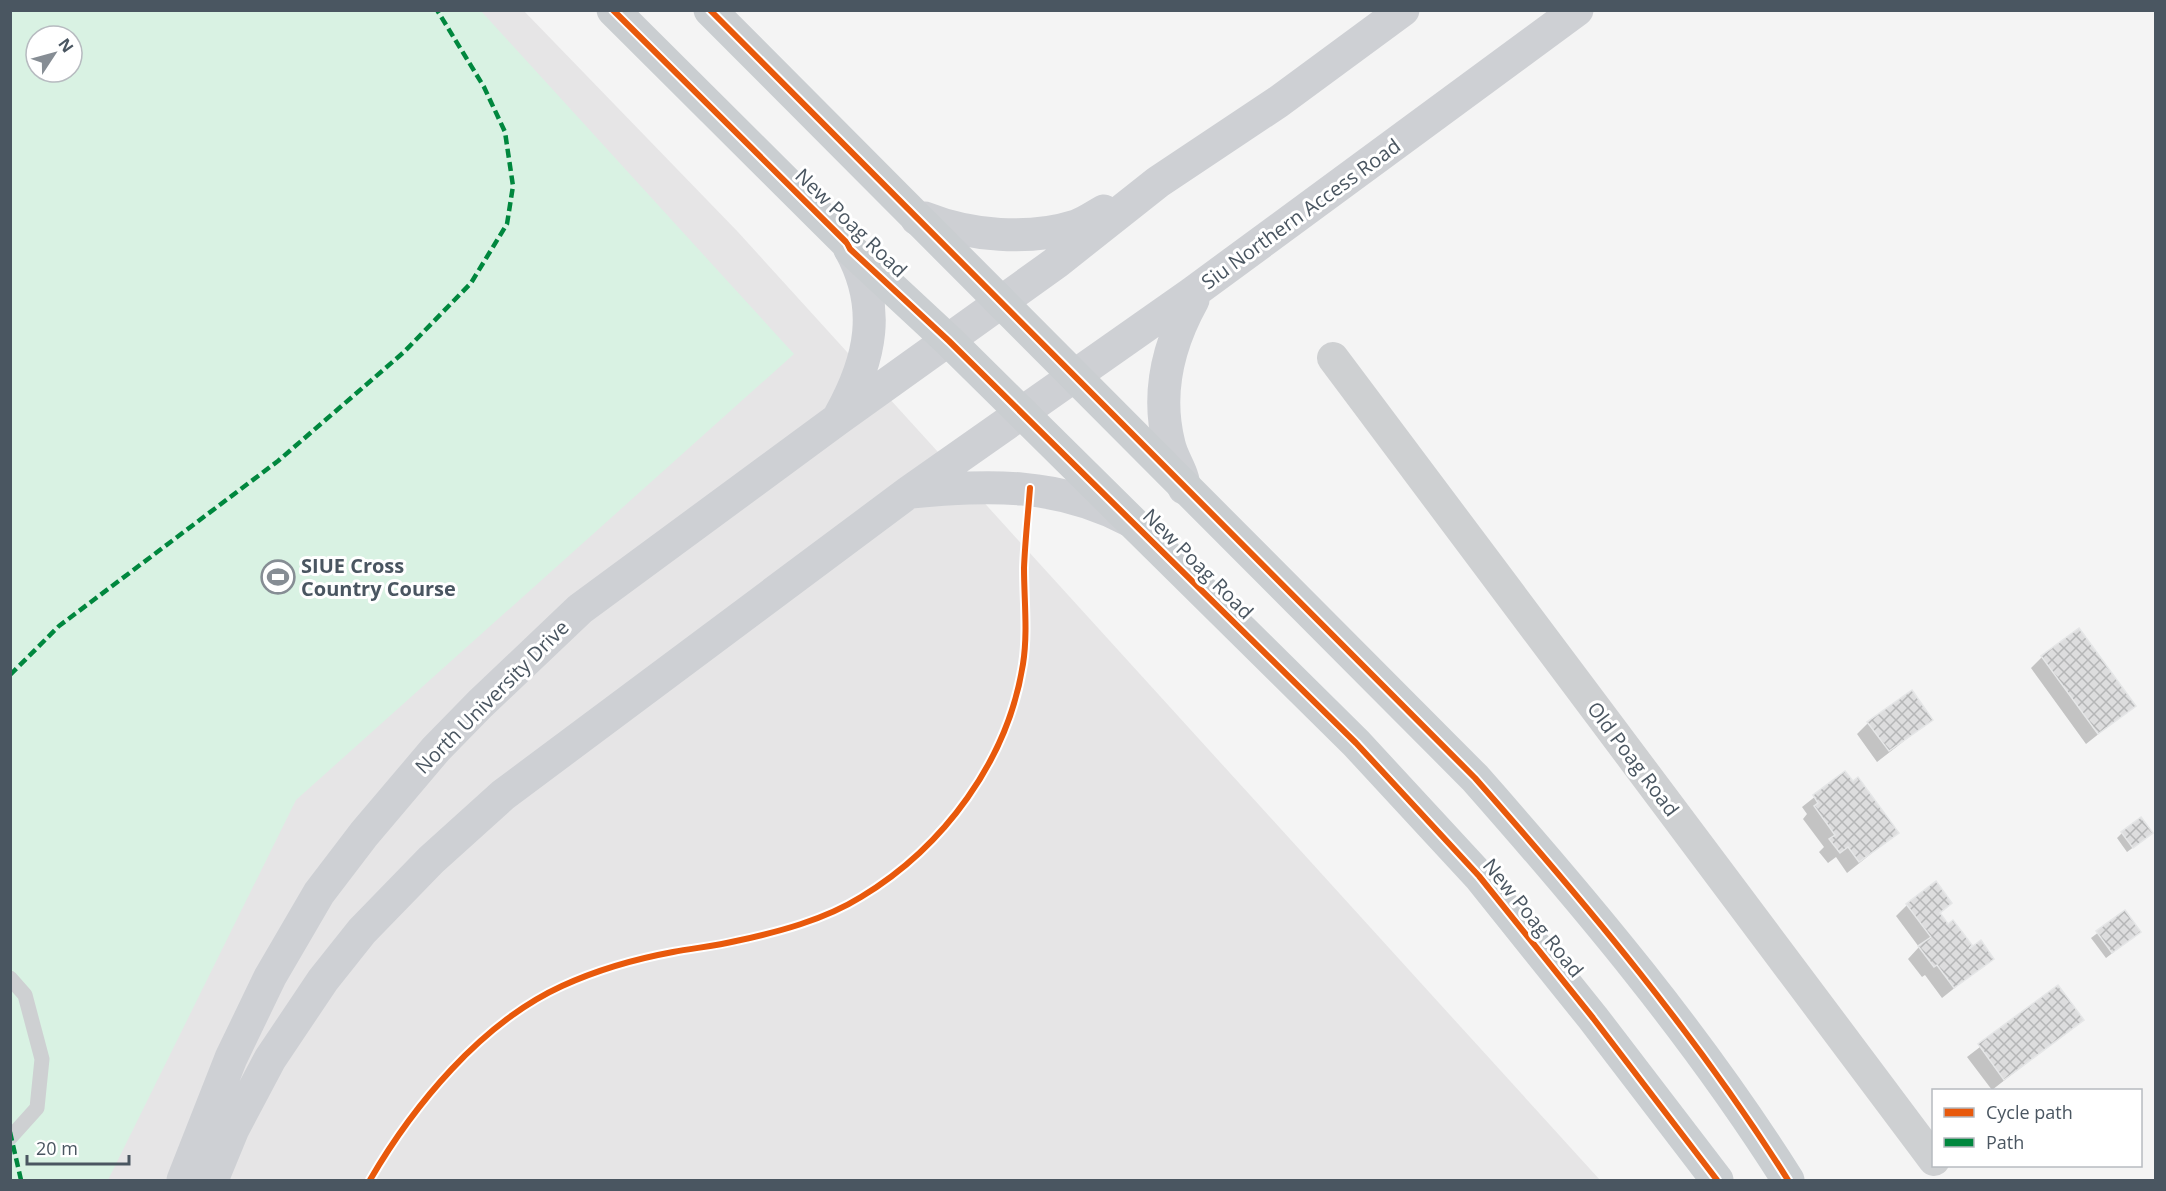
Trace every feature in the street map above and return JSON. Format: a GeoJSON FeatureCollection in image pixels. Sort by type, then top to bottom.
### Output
{"type":"FeatureCollection","features":[{"type":"Feature","properties":{"kind":"main road","name":"New Poag Road"},"geometry":{"type":"LineString","coordinates":[[613,10],[847,243],[850,249],[949,341],[1356,743],[1479,876],[1593,1018],[1716,1180]]}},
{"type":"Feature","properties":{"kind":"main road"},"geometry":{"type":"LineString","coordinates":[[710,10],[1474,778],[1576,892],[1674,1015],[1750,1119],[1788,1180]]}},
{"type":"Feature","properties":{"kind":"main road"},"geometry":{"type":"LineString","coordinates":[[949,341],[1158,182],[1278,102],[1404,10]]}},
{"type":"Feature","properties":{"kind":"main road","name":"Siu Northern Access Road"},"geometry":{"type":"LineString","coordinates":[[1020,412],[1191,294],[1577,10]]}},
{"type":"Feature","properties":{"kind":"main road"},"geometry":{"type":"LineString","coordinates":[[917,219],[926,218],[987,233],[1034,234],[1077,226],[1158,182]]}},
{"type":"Feature","properties":{"kind":"main road"},"geometry":{"type":"LineString","coordinates":[[838,418],[856,385],[868,349],[870,313],[863,276],[850,249]]}},
{"type":"Feature","properties":{"kind":"main road"},"geometry":{"type":"LineString","coordinates":[[1184,488],[1184,480],[1170,450],[1165,429],[1165,375],[1176,330],[1192,300],[1191,294]]}},
{"type":"Feature","properties":{"kind":"main road","name":"North University Drive"},"geometry":{"type":"LineString","coordinates":[[183,1180],[231,1058],[270,977],[320,893],[364,834],[436,749],[580,609],[838,418],[949,341]]}},
{"type":"Feature","properties":{"kind":"main road"},"geometry":{"type":"LineString","coordinates":[[212,1180],[232,1129],[270,1059],[310,999],[362,931],[431,860],[503,795],[1020,412]]}},
{"type":"Feature","properties":{"kind":"main road"},"geometry":{"type":"LineString","coordinates":[[909,492],[981,486],[1030,488],[1084,500],[1131,521]]}},
{"type":"Feature","properties":{"kind":"street","name":"Old Poag Road"},"geometry":{"type":"LineString","coordinates":[[1333,358],[1932,1157]]}},
{"type":"Feature","properties":{"kind":"street"},"geometry":{"type":"LineString","coordinates":[[1939,1167],[1949,1180]]}},
{"type":"Feature","properties":{"kind":"lane"},"geometry":{"type":"LineString","coordinates":[[10,978],[26,995],[42,1059],[37,1108],[10,1138]]}},
{"type":"Feature","properties":{"kind":"shaded area"},"geometry":{"type":"Polygon","coordinates":[[[10,11],[524,11],[738,232],[1600,1180],[11,1180],[10,11]]]}},
{"type":"Feature","properties":{"kind":"green space","name":"SIUE Cross Country Course"},"geometry":{"type":"Polygon","coordinates":[[[10,11],[481,11],[794,354],[296,800],[108,1180],[11,1180],[10,11]]]}},
{"type":"Feature","properties":{"kind":"building"},"geometry":{"type":"Polygon","coordinates":[[[2079,628],[2136,706],[2098,734],[2041,656],[2079,628]]]}},
{"type":"Feature","properties":{"kind":"building"},"geometry":{"type":"Polygon","coordinates":[[[1912,690],[1933,720],[1889,751],[1867,722],[1912,690]]]}},
{"type":"Feature","properties":{"kind":"building"},"geometry":{"type":"Polygon","coordinates":[[[1845,771],[1853,781],[1858,777],[1899,833],[1859,862],[1848,847],[1840,853],[1829,839],[1835,835],[1814,806],[1818,803],[1813,795],[1845,771]]]}},
{"type":"Feature","properties":{"kind":"building"},"geometry":{"type":"Polygon","coordinates":[[[2141,817],[2153,833],[2133,848],[2121,832],[2141,817]]]}},
{"type":"Feature","properties":{"kind":"building"},"geometry":{"type":"Polygon","coordinates":[[[1936,881],[1952,903],[1940,913],[1948,924],[1953,920],[1972,945],[1969,949],[1981,940],[1994,959],[1954,988],[1937,965],[1934,967],[1918,946],[1931,937],[1906,904],[1936,881]]]}},
{"type":"Feature","properties":{"kind":"building"},"geometry":{"type":"Polygon","coordinates":[[[2125,910],[2141,932],[2112,953],[2096,931],[2125,910]]]}},
{"type":"Feature","properties":{"kind":"building"},"geometry":{"type":"Polygon","coordinates":[[[2058,985],[2084,1020],[2004,1080],[1978,1044],[2058,985]]]}},
{"type":"Feature","properties":{"kind":"marked path"},"geometry":{"type":"LineString","coordinates":[[10,675],[59,626],[278,461],[404,352],[471,283],[507,224],[513,186],[505,132],[484,87],[437,10]]}},
{"type":"Feature","properties":{"kind":"marked path"},"geometry":{"type":"LineString","coordinates":[[10,1132],[21,1180]]}},
{"type":"Feature","properties":{"kind":"cycle path"},"geometry":{"type":"LineString","coordinates":[[613,10],[847,243],[850,249],[949,341],[1356,743],[1479,876],[1593,1018],[1717,1180]]}},
{"type":"Feature","properties":{"kind":"cycle path"},"geometry":{"type":"LineString","coordinates":[[710,10],[1475,778],[1600,923],[1679,1023],[1717,1074],[1788,1180]]}},
{"type":"Feature","properties":{"kind":"cycle path"},"geometry":{"type":"LineString","coordinates":[[370,1180],[407,1124],[452,1069],[477,1044],[532,1002],[575,980],[616,966],[659,955],[768,934],[832,912],[861,897],[891,877],[945,827],[968,798],[987,767],[1003,734],[1015,700],[1023,664],[1026,628],[1024,568],[1030,488]]}},
{"type":"Feature","properties":{"kind":"place","name":"SIUE Cross Country Course"},"geometry":{"type":"Point","coordinates":[278,577]}}]}
